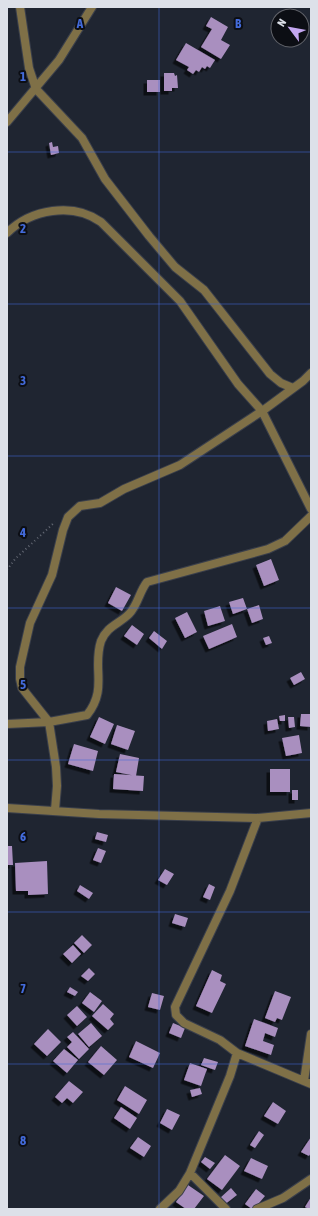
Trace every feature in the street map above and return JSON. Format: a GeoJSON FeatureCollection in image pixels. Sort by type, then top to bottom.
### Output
{"type":"FeatureCollection","features":[{"type":"Feature","properties":{"kind":"street"},"geometry":{"type":"LineString","coordinates":[[20,7],[29,68],[36,89],[82,138],[105,180],[170,261],[204,290],[270,374],[281,383],[293,388]]}},
{"type":"Feature","properties":{"kind":"street"},"geometry":{"type":"LineString","coordinates":[[7,122],[59,60],[92,7]]}},
{"type":"Feature","properties":{"kind":"street"},"geometry":{"type":"LineString","coordinates":[[7,233],[21,221],[35,214],[52,211],[70,211],[92,215],[101,222],[180,301],[238,384],[262,411],[311,509]]}},
{"type":"Feature","properties":{"kind":"street"},"geometry":{"type":"LineString","coordinates":[[55,810],[57,786],[56,767],[48,722],[22,688],[20,667],[30,624],[52,575],[63,530],[68,517],[80,506],[100,503],[124,488],[180,465],[262,411],[311,374]]}},
{"type":"Feature","properties":{"kind":"street"},"geometry":{"type":"LineString","coordinates":[[7,724],[48,722],[83,717],[90,711],[99,692],[99,654],[102,641],[111,627],[130,614],[147,582],[268,549],[285,541],[311,516]]}},
{"type":"Feature","properties":{"kind":"street"},"geometry":{"type":"LineString","coordinates":[[7,808],[99,814],[258,818],[311,813]]}},
{"type":"Feature","properties":{"kind":"street"},"geometry":{"type":"LineString","coordinates":[[258,818],[230,891],[175,1007],[176,1015],[184,1023],[220,1040],[237,1053],[307,1082],[311,1034]]}},
{"type":"Feature","properties":{"kind":"street"},"geometry":{"type":"LineString","coordinates":[[160,1209],[179,1191],[190,1173],[230,1076],[237,1053]]}},
{"type":"Feature","properties":{"kind":"street"},"geometry":{"type":"LineString","coordinates":[[190,1173],[226,1209]]}},
{"type":"Feature","properties":{"kind":"street"},"geometry":{"type":"LineString","coordinates":[[257,1209],[283,1198],[311,1179]]}},
{"type":"Feature","properties":{"kind":"path"},"geometry":{"type":"LineString","coordinates":[[7,570],[16,558],[57,521]]}},
{"type":"Feature","properties":{"kind":"building"},"geometry":{"type":"Polygon","coordinates":[[[211,17],[228,27],[221,40],[230,45],[221,59],[201,47],[212,29],[206,26],[211,17]]]}},
{"type":"Feature","properties":{"kind":"building"},"geometry":{"type":"Polygon","coordinates":[[[186,43],[215,60],[210,68],[207,66],[205,69],[202,67],[199,72],[196,70],[193,74],[187,70],[189,67],[176,60],[186,43]]]}},
{"type":"Feature","properties":{"kind":"building"},"geometry":{"type":"Polygon","coordinates":[[[164,73],[174,73],[175,76],[177,75],[178,88],[172,88],[172,91],[164,91],[164,73]]]}},
{"type":"Feature","properties":{"kind":"building"},"geometry":{"type":"Polygon","coordinates":[[[147,80],[160,80],[160,92],[147,92],[147,80]]]}},
{"type":"Feature","properties":{"kind":"building"},"geometry":{"type":"Polygon","coordinates":[[[52,142],[53,147],[58,146],[59,153],[51,155],[49,143],[52,142]]]}},
{"type":"Feature","properties":{"kind":"building"},"geometry":{"type":"Polygon","coordinates":[[[271,559],[279,580],[264,586],[256,565],[271,559]]]}},
{"type":"Feature","properties":{"kind":"building"},"geometry":{"type":"Polygon","coordinates":[[[116,587],[131,595],[122,611],[108,603],[116,587]]]}},
{"type":"Feature","properties":{"kind":"building"},"geometry":{"type":"Polygon","coordinates":[[[243,598],[247,609],[233,614],[229,602],[243,598]]]}},
{"type":"Feature","properties":{"kind":"building"},"geometry":{"type":"Polygon","coordinates":[[[259,605],[263,619],[252,623],[247,609],[259,605]]]}},
{"type":"Feature","properties":{"kind":"building"},"geometry":{"type":"Polygon","coordinates":[[[220,606],[225,621],[208,626],[204,611],[220,606]]]}},
{"type":"Feature","properties":{"kind":"building"},"geometry":{"type":"Polygon","coordinates":[[[187,612],[197,632],[185,638],[175,618],[187,612]]]}},
{"type":"Feature","properties":{"kind":"building"},"geometry":{"type":"Polygon","coordinates":[[[232,624],[237,637],[209,649],[203,636],[232,624]]]}},
{"type":"Feature","properties":{"kind":"building"},"geometry":{"type":"Polygon","coordinates":[[[132,625],[144,634],[137,645],[124,636],[132,625]]]}},
{"type":"Feature","properties":{"kind":"building"},"geometry":{"type":"Polygon","coordinates":[[[154,631],[167,641],[162,649],[149,638],[154,631]]]}},
{"type":"Feature","properties":{"kind":"building"},"geometry":{"type":"Polygon","coordinates":[[[269,636],[272,643],[266,645],[263,638],[269,636]]]}},
{"type":"Feature","properties":{"kind":"building"},"geometry":{"type":"Polygon","coordinates":[[[301,672],[305,679],[294,685],[290,678],[301,672]]]}},
{"type":"Feature","properties":{"kind":"building"},"geometry":{"type":"Polygon","coordinates":[[[301,714],[311,714],[311,727],[300,726],[301,714]]]}},
{"type":"Feature","properties":{"kind":"building"},"geometry":{"type":"Polygon","coordinates":[[[285,715],[285,721],[280,721],[279,716],[285,715]]]}},
{"type":"Feature","properties":{"kind":"building"},"geometry":{"type":"Polygon","coordinates":[[[99,717],[114,724],[105,744],[90,737],[99,717]]]}},
{"type":"Feature","properties":{"kind":"building"},"geometry":{"type":"Polygon","coordinates":[[[288,717],[294,717],[295,727],[289,728],[288,717]]]}},
{"type":"Feature","properties":{"kind":"building"},"geometry":{"type":"Polygon","coordinates":[[[277,719],[279,729],[268,731],[267,721],[277,719]]]}},
{"type":"Feature","properties":{"kind":"building"},"geometry":{"type":"Polygon","coordinates":[[[117,725],[135,731],[128,750],[111,744],[117,725]]]}},
{"type":"Feature","properties":{"kind":"building"},"geometry":{"type":"Polygon","coordinates":[[[299,735],[302,753],[286,756],[282,738],[299,735]]]}},
{"type":"Feature","properties":{"kind":"building"},"geometry":{"type":"Polygon","coordinates":[[[74,744],[98,751],[93,771],[68,764],[74,744]]]}},
{"type":"Feature","properties":{"kind":"building"},"geometry":{"type":"Polygon","coordinates":[[[120,754],[139,758],[136,776],[116,772],[120,754]]]}},
{"type":"Feature","properties":{"kind":"building"},"geometry":{"type":"Polygon","coordinates":[[[270,769],[290,769],[290,792],[270,792],[270,769]]]}},
{"type":"Feature","properties":{"kind":"building"},"geometry":{"type":"Polygon","coordinates":[[[114,774],[144,776],[143,791],[113,789],[114,774]]]}},
{"type":"Feature","properties":{"kind":"building"},"geometry":{"type":"Polygon","coordinates":[[[292,790],[298,790],[298,800],[292,800],[292,790]]]}},
{"type":"Feature","properties":{"kind":"building"},"geometry":{"type":"Polygon","coordinates":[[[97,832],[108,835],[106,842],[95,839],[97,832]]]}},
{"type":"Feature","properties":{"kind":"building"},"geometry":{"type":"Polygon","coordinates":[[[7,846],[12,846],[13,865],[7,865],[7,846]]]}},
{"type":"Feature","properties":{"kind":"building"},"geometry":{"type":"Polygon","coordinates":[[[98,848],[106,851],[101,863],[93,860],[98,848]]]}},
{"type":"Feature","properties":{"kind":"building"},"geometry":{"type":"Polygon","coordinates":[[[47,861],[48,894],[28,895],[28,891],[16,891],[15,863],[47,861]]]}},
{"type":"Feature","properties":{"kind":"building"},"geometry":{"type":"Polygon","coordinates":[[[165,869],[174,874],[167,885],[158,880],[165,869]]]}},
{"type":"Feature","properties":{"kind":"building"},"geometry":{"type":"Polygon","coordinates":[[[209,884],[215,887],[210,900],[203,897],[209,884]]]}},
{"type":"Feature","properties":{"kind":"building"},"geometry":{"type":"Polygon","coordinates":[[[80,885],[93,893],[89,899],[77,891],[80,885]]]}},
{"type":"Feature","properties":{"kind":"building"},"geometry":{"type":"Polygon","coordinates":[[[175,914],[188,918],[185,927],[172,923],[175,914]]]}},
{"type":"Feature","properties":{"kind":"building"},"geometry":{"type":"Polygon","coordinates":[[[82,935],[92,945],[84,953],[74,943],[82,935]]]}},
{"type":"Feature","properties":{"kind":"building"},"geometry":{"type":"Polygon","coordinates":[[[73,945],[81,954],[72,963],[63,954],[73,945]]]}},
{"type":"Feature","properties":{"kind":"building"},"geometry":{"type":"Polygon","coordinates":[[[89,968],[95,974],[88,981],[81,976],[89,968]]]}},
{"type":"Feature","properties":{"kind":"building"},"geometry":{"type":"Polygon","coordinates":[[[212,970],[222,975],[220,981],[226,984],[212,1013],[196,1006],[212,970]]]}},
{"type":"Feature","properties":{"kind":"building"},"geometry":{"type":"Polygon","coordinates":[[[70,987],[78,992],[75,996],[67,992],[70,987]]]}},
{"type":"Feature","properties":{"kind":"building"},"geometry":{"type":"Polygon","coordinates":[[[275,991],[291,997],[282,1020],[277,1018],[275,1022],[265,1018],[275,991]]]}},
{"type":"Feature","properties":{"kind":"building"},"geometry":{"type":"Polygon","coordinates":[[[90,992],[102,1001],[94,1012],[82,1003],[90,992]]]}},
{"type":"Feature","properties":{"kind":"building"},"geometry":{"type":"Polygon","coordinates":[[[152,993],[164,996],[160,1010],[148,1007],[152,993]]]}},
{"type":"Feature","properties":{"kind":"building"},"geometry":{"type":"Polygon","coordinates":[[[103,1004],[114,1014],[110,1019],[114,1024],[108,1030],[92,1016],[103,1004]]]}},
{"type":"Feature","properties":{"kind":"building"},"geometry":{"type":"Polygon","coordinates":[[[77,1006],[87,1017],[77,1026],[67,1015],[77,1006]]]}},
{"type":"Feature","properties":{"kind":"building"},"geometry":{"type":"Polygon","coordinates":[[[254,1019],[278,1028],[275,1037],[265,1033],[263,1041],[274,1045],[271,1055],[245,1046],[254,1019]]]}},
{"type":"Feature","properties":{"kind":"building"},"geometry":{"type":"Polygon","coordinates":[[[91,1023],[102,1036],[89,1047],[78,1034],[91,1023]]]}},
{"type":"Feature","properties":{"kind":"building"},"geometry":{"type":"Polygon","coordinates":[[[173,1023],[185,1028],[181,1038],[169,1033],[173,1023]]]}},
{"type":"Feature","properties":{"kind":"building"},"geometry":{"type":"Polygon","coordinates":[[[48,1029],[61,1042],[47,1056],[34,1044],[48,1029]]]}},
{"type":"Feature","properties":{"kind":"building"},"geometry":{"type":"Polygon","coordinates":[[[73,1032],[89,1049],[79,1059],[67,1047],[72,1042],[67,1037],[73,1032]]]}},
{"type":"Feature","properties":{"kind":"building"},"geometry":{"type":"Polygon","coordinates":[[[136,1041],[160,1053],[153,1068],[129,1057],[136,1041]]]}},
{"type":"Feature","properties":{"kind":"building"},"geometry":{"type":"Polygon","coordinates":[[[101,1046],[117,1060],[104,1075],[88,1062],[101,1046]]]}},
{"type":"Feature","properties":{"kind":"building"},"geometry":{"type":"Polygon","coordinates":[[[64,1049],[78,1060],[67,1073],[53,1061],[64,1049]]]}},
{"type":"Feature","properties":{"kind":"building"},"geometry":{"type":"Polygon","coordinates":[[[204,1058],[218,1062],[215,1070],[201,1065],[204,1058]]]}},
{"type":"Feature","properties":{"kind":"building"},"geometry":{"type":"Polygon","coordinates":[[[190,1063],[207,1069],[201,1086],[184,1080],[190,1063]]]}},
{"type":"Feature","properties":{"kind":"building"},"geometry":{"type":"Polygon","coordinates":[[[69,1081],[83,1092],[73,1103],[67,1098],[62,1103],[55,1097],[69,1081]]]}},
{"type":"Feature","properties":{"kind":"building"},"geometry":{"type":"Polygon","coordinates":[[[125,1086],[147,1100],[139,1114],[117,1100],[125,1086]]]}},
{"type":"Feature","properties":{"kind":"building"},"geometry":{"type":"Polygon","coordinates":[[[200,1088],[202,1094],[192,1097],[190,1090],[200,1088]]]}},
{"type":"Feature","properties":{"kind":"building"},"geometry":{"type":"Polygon","coordinates":[[[273,1102],[286,1111],[278,1124],[264,1116],[273,1102]]]}},
{"type":"Feature","properties":{"kind":"building"},"geometry":{"type":"Polygon","coordinates":[[[121,1107],[137,1118],[130,1129],[114,1118],[121,1107]]]}},
{"type":"Feature","properties":{"kind":"building"},"geometry":{"type":"Polygon","coordinates":[[[167,1109],[180,1115],[172,1130],[160,1123],[167,1109]]]}},
{"type":"Feature","properties":{"kind":"building"},"geometry":{"type":"Polygon","coordinates":[[[259,1131],[264,1135],[255,1148],[250,1145],[259,1131]]]}},
{"type":"Feature","properties":{"kind":"building"},"geometry":{"type":"Polygon","coordinates":[[[138,1137],[151,1146],[144,1157],[130,1148],[138,1137]]]}},
{"type":"Feature","properties":{"kind":"building"},"geometry":{"type":"Polygon","coordinates":[[[311,1137],[311,1153],[309,1156],[301,1152],[311,1137]]]}},
{"type":"Feature","properties":{"kind":"building"},"geometry":{"type":"Polygon","coordinates":[[[225,1155],[240,1166],[222,1190],[207,1179],[225,1155]]]}},
{"type":"Feature","properties":{"kind":"building"},"geometry":{"type":"Polygon","coordinates":[[[205,1157],[215,1163],[210,1169],[201,1162],[205,1157]]]}},
{"type":"Feature","properties":{"kind":"building"},"geometry":{"type":"Polygon","coordinates":[[[251,1158],[268,1166],[262,1179],[244,1171],[251,1158]]]}},
{"type":"Feature","properties":{"kind":"building"},"geometry":{"type":"Polygon","coordinates":[[[188,1185],[204,1196],[194,1209],[186,1209],[176,1202],[188,1185]]]}},
{"type":"Feature","properties":{"kind":"building"},"geometry":{"type":"Polygon","coordinates":[[[231,1188],[237,1195],[224,1205],[219,1199],[231,1188]]]}},
{"type":"Feature","properties":{"kind":"building"},"geometry":{"type":"Polygon","coordinates":[[[256,1189],[265,1196],[254,1209],[252,1209],[245,1204],[256,1189]]]}},
{"type":"Feature","properties":{"kind":"building"},"geometry":{"type":"Polygon","coordinates":[[[311,1197],[311,1209],[309,1209],[305,1207],[311,1197]]]}}]}
